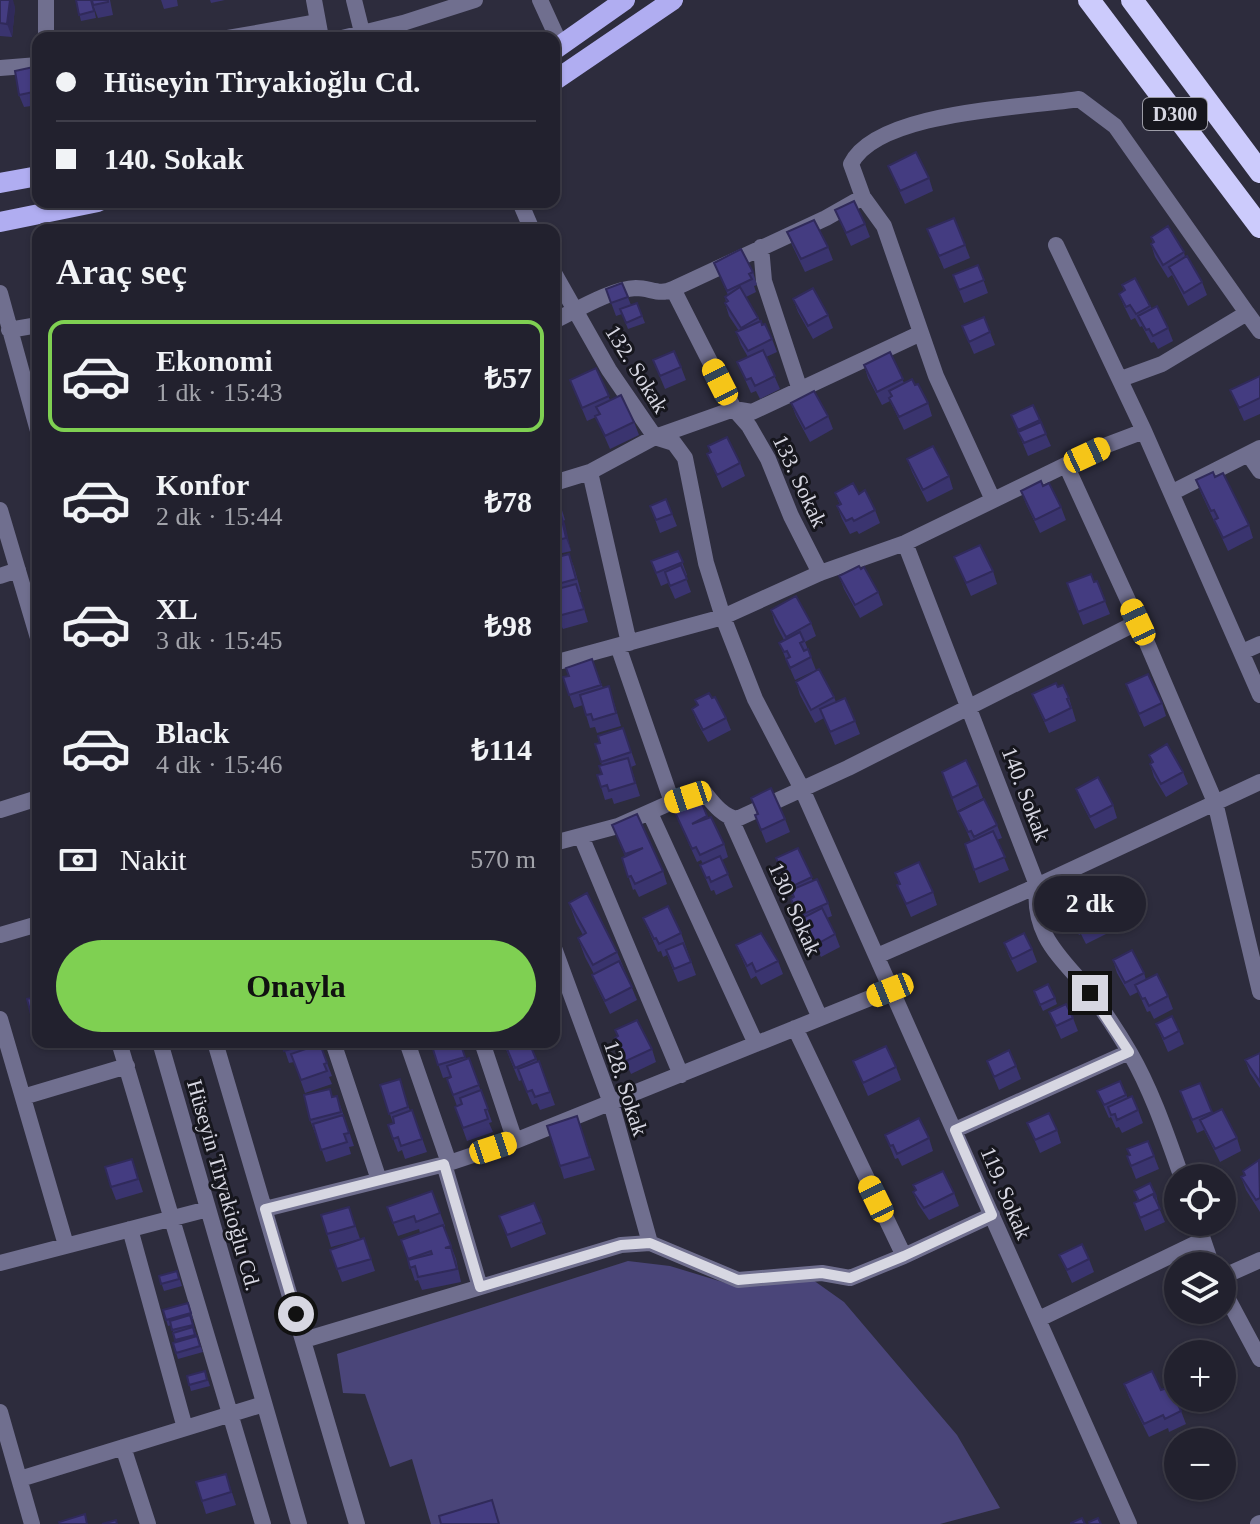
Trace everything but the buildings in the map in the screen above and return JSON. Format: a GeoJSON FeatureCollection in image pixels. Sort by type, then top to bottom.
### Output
{"type":"FeatureCollection","features":[{"type":"Feature","properties":{"kind":"highway","name":"D300"},"geometry":{"type":"LineString","coordinates":[[1089,0],[1260,227]]}},
{"type":"Feature","properties":{"kind":"highway","name":"D300"},"geometry":{"type":"LineString","coordinates":[[1132,0],[1260,172]]}},
{"type":"Feature","properties":{"kind":"main road"},"geometry":{"type":"LineString","coordinates":[[560,46],[625,0]]}},
{"type":"Feature","properties":{"kind":"main road"},"geometry":{"type":"LineString","coordinates":[[560,77],[673,0]]}},
{"type":"Feature","properties":{"kind":"main road"},"geometry":{"type":"LineString","coordinates":[[0,183],[32,177]]}},
{"type":"Feature","properties":{"kind":"main road"},"geometry":{"type":"LineString","coordinates":[[0,222],[69,208]]}},
{"type":"Feature","properties":{"kind":"street"},"geometry":{"type":"LineString","coordinates":[[46,0],[46,32]]}},
{"type":"Feature","properties":{"kind":"street"},"geometry":{"type":"LineString","coordinates":[[297,32],[320,30],[314,0]]}},
{"type":"Feature","properties":{"kind":"street"},"geometry":{"type":"LineString","coordinates":[[354,0],[362,32],[403,23],[475,0]]}},
{"type":"Feature","properties":{"kind":"street"},"geometry":{"type":"LineString","coordinates":[[540,0],[551,32]]}},
{"type":"Feature","properties":{"kind":"street"},"geometry":{"type":"LineString","coordinates":[[0,68],[32,65]]}},
{"type":"Feature","properties":{"kind":"street"},"geometry":{"type":"LineString","coordinates":[[993,500],[936,376],[884,226],[863,197],[851,164],[857,151],[907,125],[948,114],[1079,99],[1115,126],[1260,331]]}},
{"type":"Feature","properties":{"kind":"street"},"geometry":{"type":"LineString","coordinates":[[560,318],[604,297],[637,288],[664,294],[826,218],[863,197]]}},
{"type":"Feature","properties":{"kind":"street"},"geometry":{"type":"LineString","coordinates":[[1056,245],[1173,492],[1260,695]]}},
{"type":"Feature","properties":{"kind":"street"},"geometry":{"type":"LineString","coordinates":[[761,247],[764,281],[800,390]]}},
{"type":"Feature","properties":{"kind":"street","name":"132. Sokak"},"geometry":{"type":"LineString","coordinates":[[560,284],[609,370],[655,437],[674,443],[685,458],[706,563],[723,617]]}},
{"type":"Feature","properties":{"kind":"street","name":"133. Sokak"},"geometry":{"type":"LineString","coordinates":[[673,289],[734,409],[749,426],[768,459],[791,516],[820,573]]}},
{"type":"Feature","properties":{"kind":"street"},"geometry":{"type":"LineString","coordinates":[[0,293],[32,410]]}},
{"type":"Feature","properties":{"kind":"street"},"geometry":{"type":"LineString","coordinates":[[1121,379],[1162,364],[1247,313]]}},
{"type":"Feature","properties":{"kind":"street"},"geometry":{"type":"LineString","coordinates":[[9,330],[32,326]]}},
{"type":"Feature","properties":{"kind":"street"},"geometry":{"type":"LineString","coordinates":[[560,481],[590,472],[655,437],[734,409],[752,412],[921,333]]}},
{"type":"Feature","properties":{"kind":"street"},"geometry":{"type":"LineString","coordinates":[[560,661],[723,617],[820,573],[905,543],[1144,431]]}},
{"type":"Feature","properties":{"kind":"street"},"geometry":{"type":"LineString","coordinates":[[1173,492],[1254,452],[1260,471]]}},
{"type":"Feature","properties":{"kind":"street"},"geometry":{"type":"LineString","coordinates":[[1066,465],[1215,802],[1260,992]]}},
{"type":"Feature","properties":{"kind":"street"},"geometry":{"type":"LineString","coordinates":[[590,472],[623,644],[672,802]]}},
{"type":"Feature","properties":{"kind":"street"},"geometry":{"type":"LineString","coordinates":[[0,510],[32,618]]}},
{"type":"Feature","properties":{"kind":"street","name":"140. Sokak"},"geometry":{"type":"LineString","coordinates":[[905,543],[1037,885],[1035,908],[1051,949],[1090,993],[1129,1052],[1176,1164]]}},
{"type":"Feature","properties":{"kind":"street"},"geometry":{"type":"LineString","coordinates":[[0,576],[18,570]]}},
{"type":"Feature","properties":{"kind":"street","name":"119. Sokak"},"geometry":{"type":"LineString","coordinates":[[723,617],[755,699],[802,789],[1129,1524]]}},
{"type":"Feature","properties":{"kind":"street"},"geometry":{"type":"LineString","coordinates":[[560,841],[618,826],[672,802],[704,792],[730,817],[737,819],[1138,622]]}},
{"type":"Feature","properties":{"kind":"street"},"geometry":{"type":"LineString","coordinates":[[1242,652],[1260,644]]}},
{"type":"Feature","properties":{"kind":"street"},"geometry":{"type":"LineString","coordinates":[[877,956],[1260,782]]}},
{"type":"Feature","properties":{"kind":"street"},"geometry":{"type":"LineString","coordinates":[[0,810],[32,800]]}},
{"type":"Feature","properties":{"kind":"street"},"geometry":{"type":"LineString","coordinates":[[650,813],[756,1044]]}},
{"type":"Feature","properties":{"kind":"street","name":"130. Sokak"},"geometry":{"type":"LineString","coordinates":[[730,817],[820,1018]]}},
{"type":"Feature","properties":{"kind":"street"},"geometry":{"type":"LineString","coordinates":[[581,836],[681,1075]]}},
{"type":"Feature","properties":{"kind":"street"},"geometry":{"type":"LineString","coordinates":[[0,935],[32,926]]}},
{"type":"Feature","properties":{"kind":"street","name":"128. Sokak"},"geometry":{"type":"LineString","coordinates":[[560,964],[611,1103],[650,1243]]}},
{"type":"Feature","properties":{"kind":"street"},"geometry":{"type":"LineString","coordinates":[[265,1209],[446,1163],[515,1141],[890,990]]}},
{"type":"Feature","properties":{"kind":"street"},"geometry":{"type":"LineString","coordinates":[[0,1019],[66,1245]]}},
{"type":"Feature","properties":{"kind":"street"},"geometry":{"type":"LineString","coordinates":[[795,1028],[904,1256]]}},
{"type":"Feature","properties":{"kind":"street"},"geometry":{"type":"LineString","coordinates":[[121,1048],[263,1524]]}},
{"type":"Feature","properties":{"kind":"street","name":"Hüseyin Tiryakioğlu Cd."},"geometry":{"type":"LineString","coordinates":[[162,1048],[299,1524]]}},
{"type":"Feature","properties":{"kind":"street","name":"Hüseyin Tiryakioğlu Cd."},"geometry":{"type":"LineString","coordinates":[[217,1048],[357,1524]]}},
{"type":"Feature","properties":{"kind":"street"},"geometry":{"type":"LineString","coordinates":[[335,1048],[379,1180]]}},
{"type":"Feature","properties":{"kind":"street"},"geometry":{"type":"LineString","coordinates":[[409,1048],[446,1163],[480,1287]]}},
{"type":"Feature","properties":{"kind":"street"},"geometry":{"type":"LineString","coordinates":[[484,1048],[515,1141]]}},
{"type":"Feature","properties":{"kind":"street"},"geometry":{"type":"LineString","coordinates":[[955,1130],[1129,1052]]}},
{"type":"Feature","properties":{"kind":"street"},"geometry":{"type":"LineString","coordinates":[[23,1097],[127,1066]]}},
{"type":"Feature","properties":{"kind":"street"},"geometry":{"type":"LineString","coordinates":[[0,1263],[208,1209]]}},
{"type":"Feature","properties":{"kind":"street"},"geometry":{"type":"LineString","coordinates":[[304,1340],[621,1245],[650,1243],[738,1280],[822,1273],[850,1278],[992,1215]]}},
{"type":"Feature","properties":{"kind":"street"},"geometry":{"type":"LineString","coordinates":[[130,1229],[185,1428]]}},
{"type":"Feature","properties":{"kind":"street"},"geometry":{"type":"LineString","coordinates":[[1202,1236],[1207,1252]]}},
{"type":"Feature","properties":{"kind":"street"},"geometry":{"type":"LineString","coordinates":[[1039,1319],[1203,1240]]}},
{"type":"Feature","properties":{"kind":"street"},"geometry":{"type":"LineString","coordinates":[[1236,1271],[1260,1260]]}},
{"type":"Feature","properties":{"kind":"street"},"geometry":{"type":"LineString","coordinates":[[1236,1314],[1260,1359]]}},
{"type":"Feature","properties":{"kind":"street"},"geometry":{"type":"LineString","coordinates":[[20,1479],[264,1404]]}},
{"type":"Feature","properties":{"kind":"street"},"geometry":{"type":"LineString","coordinates":[[0,1412],[32,1524]]}},
{"type":"Feature","properties":{"kind":"street"},"geometry":{"type":"LineString","coordinates":[[123,1447],[148,1524]]}},
{"type":"Feature","properties":{"kind":"shaded area"},"geometry":{"type":"Polygon","coordinates":[[[628,1261],[670,1266],[739,1287],[813,1280],[844,1302],[957,1435],[1000,1508],[940,1524],[431,1524],[412,1459],[390,1467],[365,1394],[343,1393],[337,1354],[628,1261]]]}},
{"type":"Feature","properties":{"kind":"route"},"geometry":{"type":"LineString","coordinates":[[296,1314],[265,1209],[444,1164],[480,1287],[621,1245],[650,1243],[738,1280],[822,1273],[850,1278],[992,1215],[955,1130],[1129,1052],[1090,993]]}}]}
